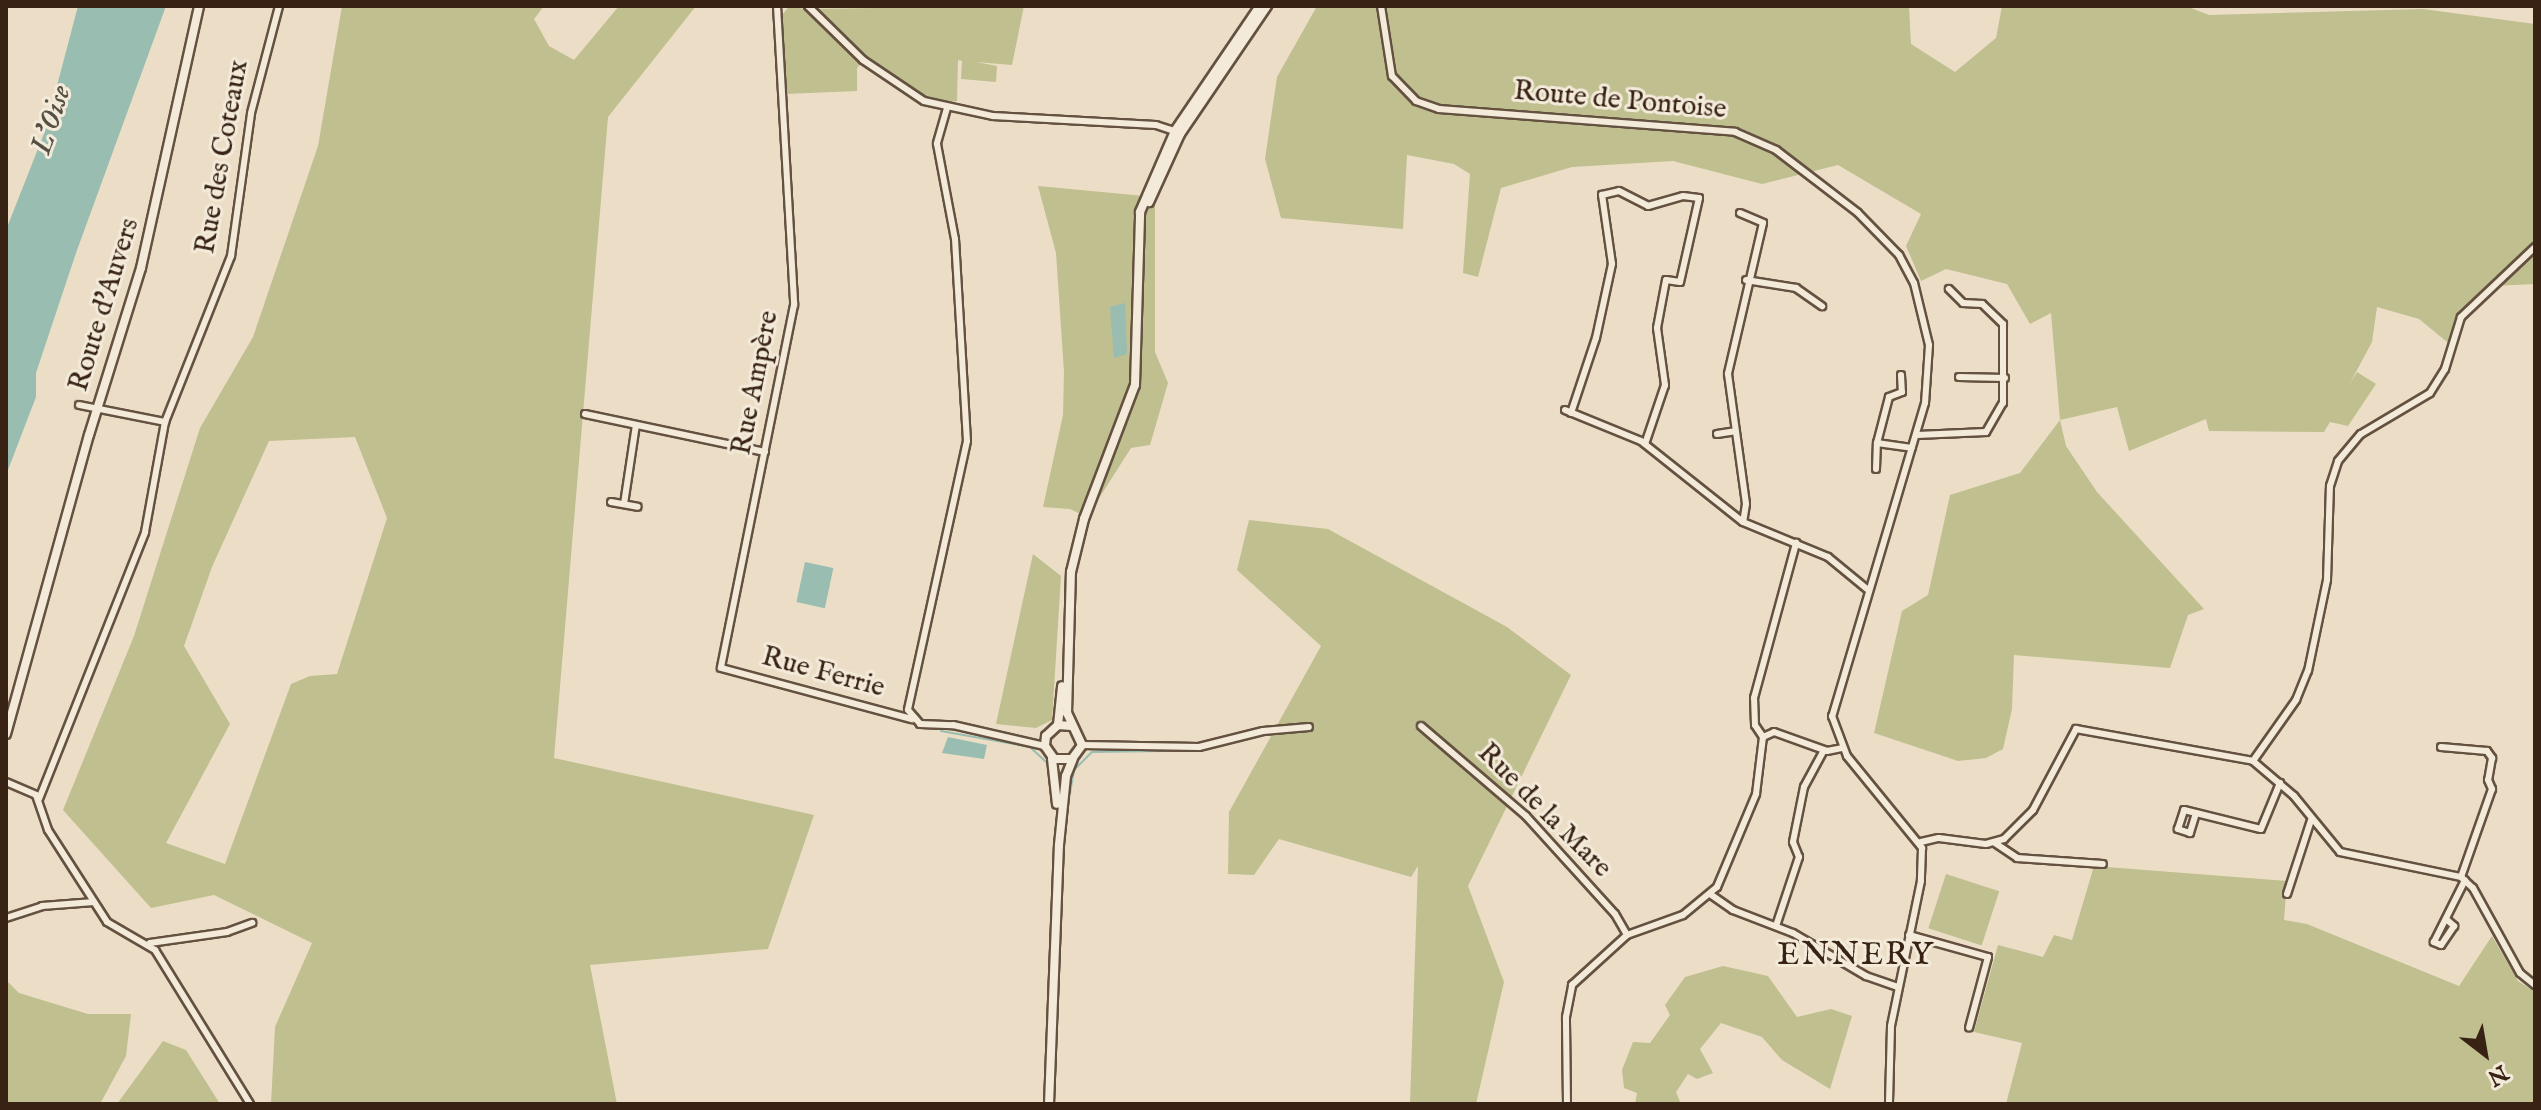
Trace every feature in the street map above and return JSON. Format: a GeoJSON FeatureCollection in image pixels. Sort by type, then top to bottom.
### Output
{"type":"FeatureCollection","features":[{"type":"Feature","properties":{"kind":"main road","name":"Route d'Auvers"},"geometry":{"type":"LineString","coordinates":[[6,734],[97,408],[145,254],[199,6]]}},
{"type":"Feature","properties":{"kind":"main road"},"geometry":{"type":"LineString","coordinates":[[1059,845],[1056,771],[1045,746],[1046,736],[1058,725],[1077,539],[1135,385],[1137,249],[1143,212],[1177,132],[1260,6]]}},
{"type":"Feature","properties":{"kind":"main road"},"geometry":{"type":"LineString","coordinates":[[1177,132],[1267,6]]}},
{"type":"Feature","properties":{"kind":"main road"},"geometry":{"type":"LineString","coordinates":[[1049,1104],[1059,845],[1066,776],[1082,745],[1071,726],[1066,645]]}},
{"type":"Feature","properties":{"kind":"main road"},"geometry":{"type":"LineString","coordinates":[[1058,725],[1071,726]]}},
{"type":"Feature","properties":{"kind":"main road"},"geometry":{"type":"LineString","coordinates":[[1051,756],[1064,762],[1075,757]]}},
{"type":"Feature","properties":{"kind":"street","name":"Rue des Coteaux"},"geometry":{"type":"LineString","coordinates":[[39,799],[149,521],[165,422],[231,256],[251,113],[279,6]]}},
{"type":"Feature","properties":{"kind":"street","name":"Rue Ampère"},"geometry":{"type":"LineString","coordinates":[[721,668],[794,305],[777,6]]}},
{"type":"Feature","properties":{"kind":"street"},"geometry":{"type":"LineString","coordinates":[[808,6],[863,60],[912,95],[947,108],[1177,132]]}},
{"type":"Feature","properties":{"kind":"street","name":"Route de Pontoise"},"geometry":{"type":"LineString","coordinates":[[1381,6],[1392,76],[1408,96],[1427,107],[1726,130],[1764,143],[1799,165],[1876,229],[1914,283],[1930,360],[1917,435],[1832,706],[1842,748]]}},
{"type":"Feature","properties":{"kind":"street"},"geometry":{"type":"LineString","coordinates":[[912,719],[908,708],[967,441],[956,250],[937,144],[947,108]]}},
{"type":"Feature","properties":{"kind":"street"},"geometry":{"type":"LineString","coordinates":[[1645,444],[1665,385],[1657,328],[1666,280],[1680,282],[1702,202],[1683,196],[1651,206],[1619,191],[1602,195],[1612,264],[1596,338],[1568,411],[1645,444],[1743,522],[1839,564],[1867,589]]}},
{"type":"Feature","properties":{"kind":"street"},"geometry":{"type":"LineString","coordinates":[[1740,213],[1763,223],[1746,280],[1728,374],[1746,504],[1743,522]]}},
{"type":"Feature","properties":{"kind":"street"},"geometry":{"type":"LineString","coordinates":[[2253,761],[2296,700],[2308,671],[2329,565],[2330,486],[2338,461],[2361,434],[2430,393],[2445,369],[2461,317],[2535,247]]}},
{"type":"Feature","properties":{"kind":"street"},"geometry":{"type":"LineString","coordinates":[[1746,280],[1796,288],[1822,306]]}},
{"type":"Feature","properties":{"kind":"street"},"geometry":{"type":"LineString","coordinates":[[1917,435],[1986,432],[2003,403],[2003,324],[1982,304],[1963,303],[1949,289]]}},
{"type":"Feature","properties":{"kind":"street"},"geometry":{"type":"LineString","coordinates":[[1876,469],[1877,443],[1889,397],[1902,392],[1901,375]]}},
{"type":"Feature","properties":{"kind":"street"},"geometry":{"type":"LineString","coordinates":[[1959,377],[2005,378]]}},
{"type":"Feature","properties":{"kind":"street"},"geometry":{"type":"LineString","coordinates":[[79,405],[165,422]]}},
{"type":"Feature","properties":{"kind":"street"},"geometry":{"type":"LineString","coordinates":[[585,414],[765,452]]}},
{"type":"Feature","properties":{"kind":"street"},"geometry":{"type":"LineString","coordinates":[[624,504],[636,425]]}},
{"type":"Feature","properties":{"kind":"street"},"geometry":{"type":"LineString","coordinates":[[1717,434],[1735,431]]}},
{"type":"Feature","properties":{"kind":"street"},"geometry":{"type":"LineString","coordinates":[[1877,443],[1912,448]]}},
{"type":"Feature","properties":{"kind":"street"},"geometry":{"type":"LineString","coordinates":[[611,502],[638,507]]}},
{"type":"Feature","properties":{"kind":"street"},"geometry":{"type":"LineString","coordinates":[[1567,1104],[1568,994],[1579,977],[1627,935],[1683,915],[1710,894],[1731,862],[1756,794],[1763,737],[1755,725],[1754,698],[1796,543]]}},
{"type":"Feature","properties":{"kind":"street","name":"Rue Ferrie"},"geometry":{"type":"LineString","coordinates":[[721,668],[922,724],[1025,738]]}},
{"type":"Feature","properties":{"kind":"street","name":"Rue de la Mare"},"geometry":{"type":"LineString","coordinates":[[1421,726],[1526,816],[1615,914],[1627,935]]}},
{"type":"Feature","properties":{"kind":"street"},"geometry":{"type":"LineString","coordinates":[[1082,745],[1199,747],[1263,731],[1309,727]]}},
{"type":"Feature","properties":{"kind":"street"},"geometry":{"type":"LineString","coordinates":[[1995,843],[2028,817],[2076,729],[2253,761],[2280,783],[2334,847],[2357,858],[2463,878],[2520,973],[2535,985]]}},
{"type":"Feature","properties":{"kind":"street"},"geometry":{"type":"LineString","coordinates":[[1763,737],[1776,733],[1824,750],[1842,748],[1921,842],[1921,881],[1898,987],[1888,1058],[1889,1104]]}},
{"type":"Feature","properties":{"kind":"street"},"geometry":{"type":"LineString","coordinates":[[1025,738],[1046,736]]}},
{"type":"Feature","properties":{"kind":"street"},"geometry":{"type":"LineString","coordinates":[[1025,738],[1045,746]]}},
{"type":"Feature","properties":{"kind":"street"},"geometry":{"type":"LineString","coordinates":[[2441,747],[2487,751],[2492,758],[2488,780],[2492,789],[2446,919]]}},
{"type":"Feature","properties":{"kind":"street"},"geometry":{"type":"LineString","coordinates":[[1776,926],[1799,857],[1793,842],[1804,787],[1824,750]]}},
{"type":"Feature","properties":{"kind":"street"},"geometry":{"type":"LineString","coordinates":[[6,782],[39,799],[48,830],[111,925],[149,943],[250,1104]]}},
{"type":"Feature","properties":{"kind":"street"},"geometry":{"type":"LineString","coordinates":[[2196,813],[2261,829],[2280,783]]}},
{"type":"Feature","properties":{"kind":"street"},"geometry":{"type":"LineString","coordinates":[[2287,894],[2311,820]]}},
{"type":"Feature","properties":{"kind":"street"},"geometry":{"type":"LineString","coordinates":[[1921,842],[1939,838],[1995,843],[2017,858],[2103,864]]}},
{"type":"Feature","properties":{"kind":"street"},"geometry":{"type":"LineString","coordinates":[[1710,894],[1733,910],[1776,926],[1866,976],[1898,987]]}},
{"type":"Feature","properties":{"kind":"street"},"geometry":{"type":"LineString","coordinates":[[6,918],[42,906],[94,902]]}},
{"type":"Feature","properties":{"kind":"street"},"geometry":{"type":"LineString","coordinates":[[149,943],[252,923]]}},
{"type":"Feature","properties":{"kind":"street"},"geometry":{"type":"LineString","coordinates":[[1909,935],[1988,957],[1969,1028]]}},
{"type":"Feature","properties":{"kind":"green space"},"geometry":{"type":"Polygon","coordinates":[[[342,6],[544,6],[534,19],[549,46],[574,60],[619,6],[696,6],[608,117],[554,758],[814,815],[768,949],[590,965],[617,1104],[271,1104],[275,1027],[312,943],[214,895],[151,908],[63,810],[134,636],[200,428],[253,337],[318,146],[342,6]],[[355,437],[269,441],[212,567],[184,646],[230,724],[166,843],[225,864],[291,684],[310,676],[337,674],[387,518],[355,437]]]}},
{"type":"Feature","properties":{"kind":"green space"},"geometry":{"type":"Polygon","coordinates":[[[789,6],[804,9],[1024,6],[1012,65],[976,62],[997,66],[996,82],[961,79],[962,61],[958,60],[957,101],[937,103],[863,61],[857,68],[857,91],[785,94],[780,18],[789,6]]]}},
{"type":"Feature","properties":{"kind":"green space"},"geometry":{"type":"Polygon","coordinates":[[[1317,6],[1909,6],[1911,44],[1955,72],[1996,38],[2002,6],[2186,6],[2209,15],[2423,9],[2535,24],[2535,284],[2492,286],[2461,317],[2452,346],[2419,319],[2377,307],[2372,342],[2349,385],[2357,372],[2376,384],[2348,426],[2330,422],[2324,432],[2209,431],[2206,419],[2129,451],[2117,407],[2060,420],[2051,313],[2030,324],[2007,284],[1946,269],[1921,281],[1906,246],[1921,214],[1838,165],[1762,184],[1673,161],[1572,167],[1501,188],[1478,277],[1463,273],[1470,174],[1454,164],[1407,155],[1403,229],[1281,218],[1265,159],[1277,77],[1317,6]]]}},
{"type":"Feature","properties":{"kind":"green space"},"geometry":{"type":"Polygon","coordinates":[[[1038,186],[1155,197],[1155,352],[1168,383],[1150,445],[1131,448],[1087,517],[1070,509],[1043,507],[1063,415],[1064,372],[1056,253],[1038,186]]]}},
{"type":"Feature","properties":{"kind":"green space"},"geometry":{"type":"Polygon","coordinates":[[[2060,420],[2066,446],[2097,492],[2204,609],[2188,615],[2170,668],[2014,655],[2012,709],[2003,749],[1986,758],[1958,761],[1874,733],[1902,611],[1928,595],[1950,495],[2020,473],[2060,420]]]}},
{"type":"Feature","properties":{"kind":"green space"},"geometry":{"type":"Polygon","coordinates":[[[1249,520],[1328,529],[1507,627],[1571,675],[1468,886],[1504,982],[1476,1104],[1410,1104],[1418,866],[1411,877],[1279,839],[1254,875],[1228,874],[1229,812],[1321,646],[1237,570],[1249,520]]]}},
{"type":"Feature","properties":{"kind":"green space"},"geometry":{"type":"Polygon","coordinates":[[[1033,554],[1061,576],[1052,720],[1036,728],[996,724],[1033,554]]]}},
{"type":"Feature","properties":{"kind":"green space"},"geometry":{"type":"Polygon","coordinates":[[[2094,866],[2287,881],[2284,920],[2307,924],[2459,986],[2492,936],[2518,981],[2535,992],[2535,1104],[2006,1104],[2022,1043],[1974,1032],[1998,945],[2043,957],[2054,935],[2072,940],[2094,866]]]}},
{"type":"Feature","properties":{"kind":"green space"},"geometry":{"type":"Polygon","coordinates":[[[1946,874],[1999,891],[1982,946],[1928,928],[1946,874]]]}},
{"type":"Feature","properties":{"kind":"green space"},"geometry":{"type":"Polygon","coordinates":[[[1723,966],[1768,976],[1797,1017],[1831,1009],[1852,1016],[1830,1089],[1782,1060],[1762,1037],[1721,1023],[1700,1049],[1713,1073],[1697,1079],[1688,1074],[1676,1092],[1681,1104],[1635,1104],[1637,1093],[1624,1088],[1622,1070],[1633,1042],[1650,1043],[1670,1015],[1665,1005],[1685,977],[1723,966]]]}},
{"type":"Feature","properties":{"kind":"green space"},"geometry":{"type":"Polygon","coordinates":[[[6,980],[19,993],[88,1014],[131,1014],[126,1056],[100,1104],[6,1104],[6,980]]]}},
{"type":"Feature","properties":{"kind":"green space"},"geometry":{"type":"Polygon","coordinates":[[[163,1041],[186,1050],[220,1104],[117,1104],[163,1041]]]}},
{"type":"Feature","properties":{"kind":"water","name":"L'Oise"},"geometry":{"type":"Polygon","coordinates":[[[78,6],[166,6],[76,253],[36,373],[36,397],[6,475],[6,230],[45,131],[78,6]]]}},
{"type":"Feature","properties":{"kind":"water"},"geometry":{"type":"Polygon","coordinates":[[[1125,303],[1127,354],[1114,358],[1110,307],[1125,303]]]}},
{"type":"Feature","properties":{"kind":"water"},"geometry":{"type":"Polygon","coordinates":[[[805,562],[833,568],[825,608],[796,602],[805,562]]]}},
{"type":"Feature","properties":{"kind":"water"},"geometry":{"type":"Polygon","coordinates":[[[948,737],[987,745],[984,759],[942,753],[948,737]]]}},
{"type":"Feature","properties":{"kind":"waterway"},"geometry":{"type":"LineString","coordinates":[[941,731],[1030,747],[1048,764]]}},
{"type":"Feature","properties":{"kind":"waterway"},"geometry":{"type":"LineString","coordinates":[[1070,793],[1074,770],[1092,752],[1163,751]]}},
{"type":"Feature","properties":{"kind":"district","name":"ENNERY"},"geometry":{"type":"Point","coordinates":[1856,956]}}]}
